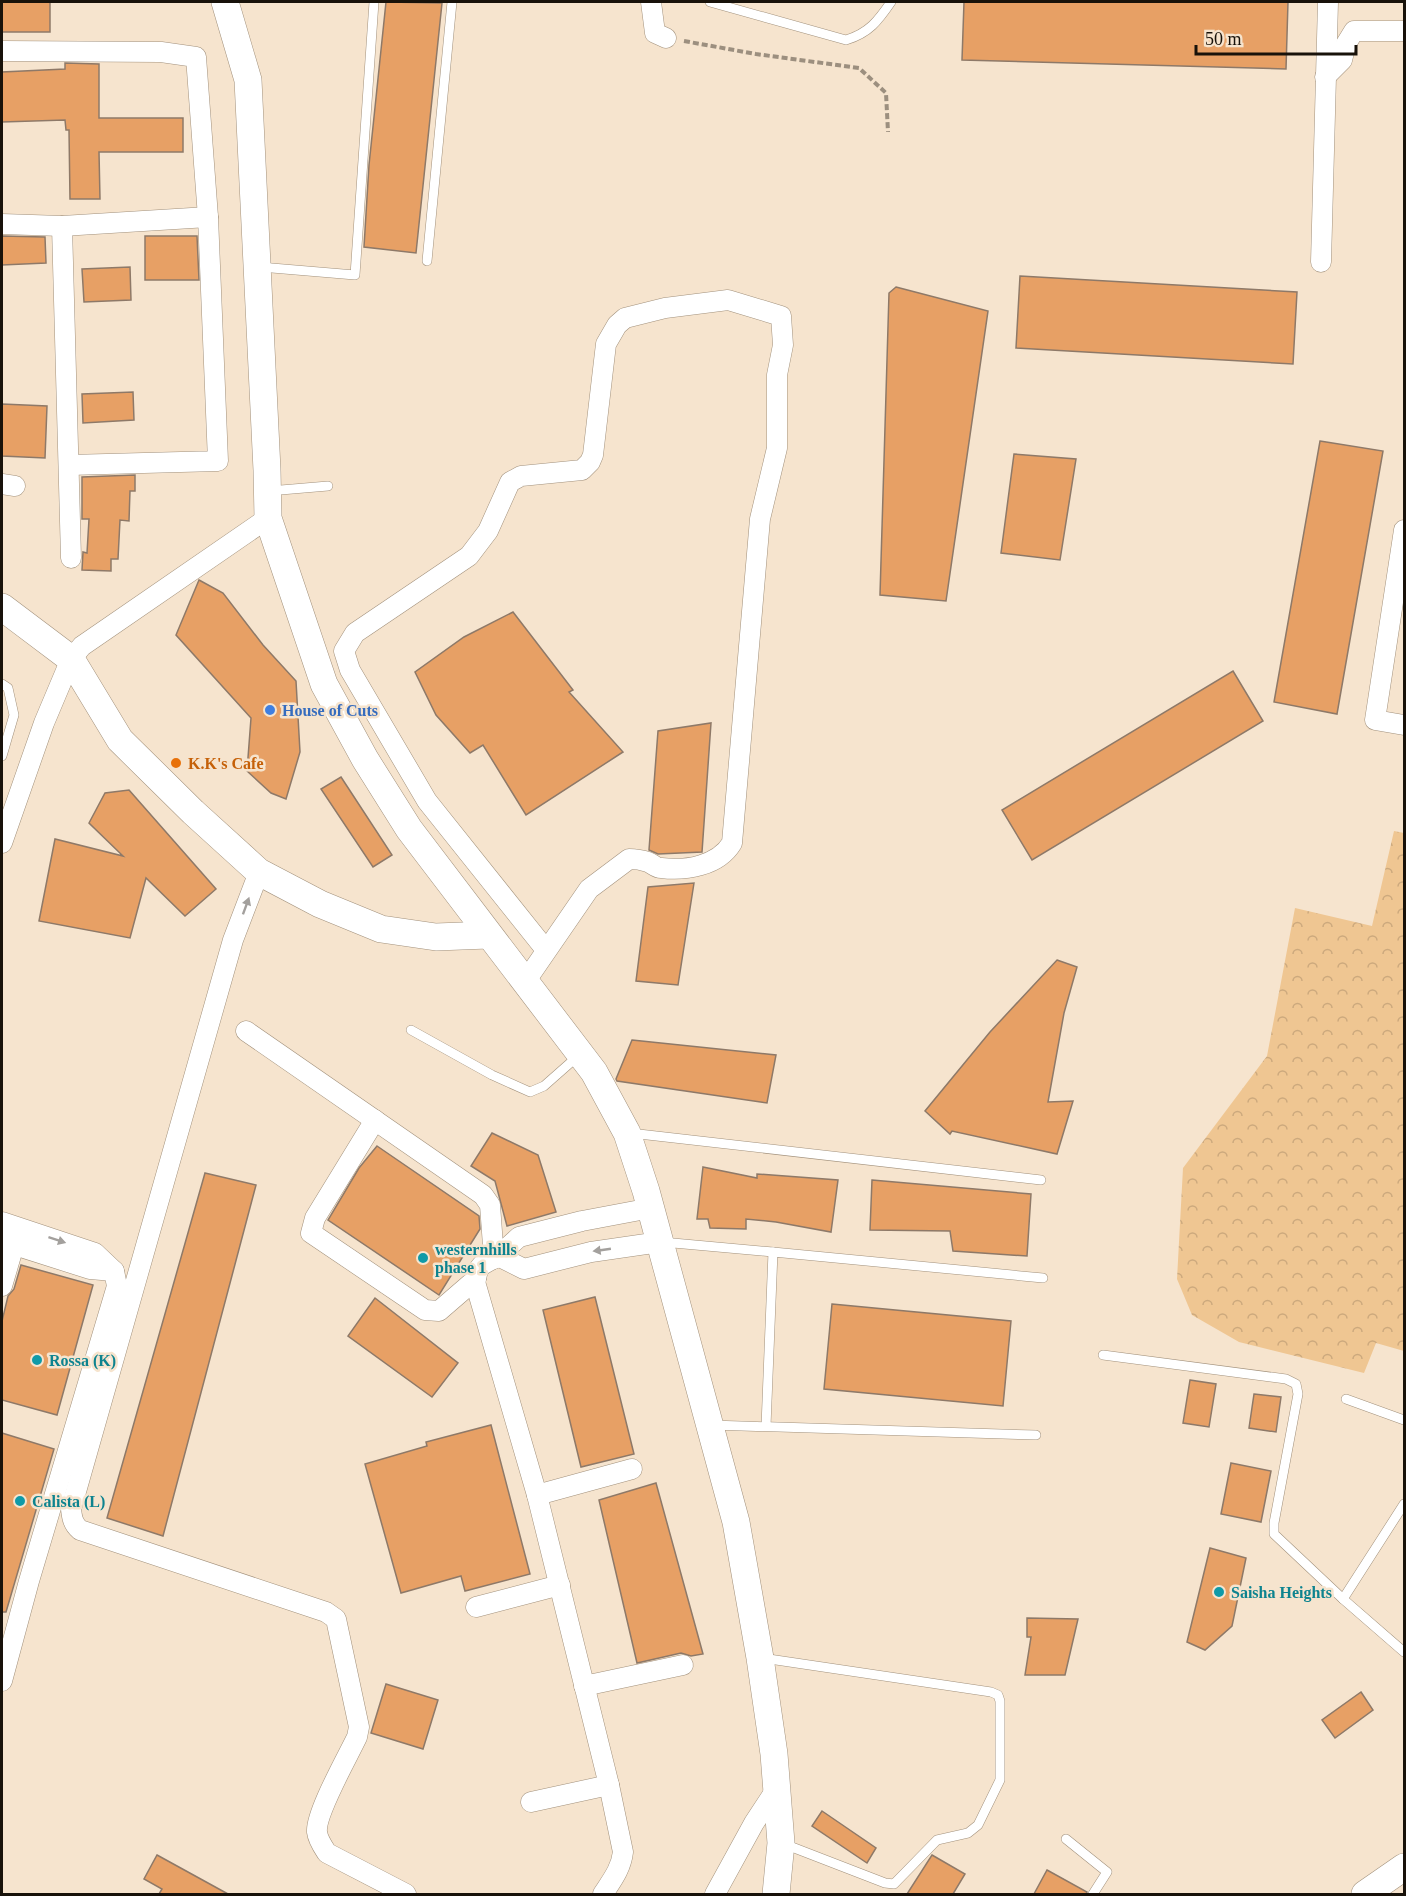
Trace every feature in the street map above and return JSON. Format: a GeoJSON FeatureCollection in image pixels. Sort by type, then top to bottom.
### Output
{"type":"FeatureCollection","features":[{"type":"Feature","properties":{"kind":"street"},"geometry":{"type":"LineString","coordinates":[[225,2],[248,80],[268,518],[324,684],[365,759],[409,829],[594,1072],[627,1133],[651,1208],[736,1522],[760,1658],[777,1788],[781,1843],[776,1894]]}},
{"type":"Feature","properties":{"kind":"street"},"geometry":{"type":"LineString","coordinates":[[651,2],[655,33],[666,38]]}},
{"type":"Feature","properties":{"kind":"street"},"geometry":{"type":"LineString","coordinates":[[1321,262],[1328,2]]}},
{"type":"Feature","properties":{"kind":"street"},"geometry":{"type":"LineString","coordinates":[[1325,77],[1342,60],[1346,44],[1354,31],[1404,32]]}},
{"type":"Feature","properties":{"kind":"street"},"geometry":{"type":"LineString","coordinates":[[2,51],[161,52],[196,57],[208,217],[218,461],[69,465]]}},
{"type":"Feature","properties":{"kind":"street"},"geometry":{"type":"LineString","coordinates":[[2,224],[62,226],[208,217]]}},
{"type":"Feature","properties":{"kind":"street"},"geometry":{"type":"LineString","coordinates":[[62,226],[71,558]]}},
{"type":"Feature","properties":{"kind":"street"},"geometry":{"type":"LineString","coordinates":[[525,982],[589,889],[630,859],[647,862],[658,868],[691,869],[719,857],[732,843],[760,519],[777,448],[777,375],[783,345],[781,316],[728,300],[665,308],[625,318],[617,325],[606,344],[592,455],[586,467],[578,472],[521,476],[510,482],[488,531],[469,556],[355,633],[344,651],[350,670],[427,801],[546,950]]}},
{"type":"Feature","properties":{"kind":"street"},"geometry":{"type":"LineString","coordinates":[[2,843],[44,723],[71,659],[82,646],[268,518]]}},
{"type":"Feature","properties":{"kind":"street"},"geometry":{"type":"LineString","coordinates":[[1404,530],[1375,720],[1404,725]]}},
{"type":"Feature","properties":{"kind":"street"},"geometry":{"type":"LineString","coordinates":[[2,607],[71,659],[120,740],[193,812],[259,872],[320,904],[381,929],[436,937],[488,935]]}},
{"type":"Feature","properties":{"kind":"street"},"geometry":{"type":"LineString","coordinates":[[259,872],[233,940],[71,1509],[75,1525],[81,1530],[326,1612],[336,1619],[359,1727],[357,1737],[323,1809],[317,1831],[327,1853],[406,1894]]}},
{"type":"Feature","properties":{"kind":"street"},"geometry":{"type":"LineString","coordinates":[[246,1031],[483,1195],[490,1204],[496,1257]]}},
{"type":"Feature","properties":{"kind":"street"},"geometry":{"type":"LineString","coordinates":[[375,1120],[315,1218],[311,1233],[425,1310],[439,1311],[476,1279]]}},
{"type":"Feature","properties":{"kind":"street"},"geometry":{"type":"LineString","coordinates":[[603,1894],[618,1872],[623,1852],[609,1785],[537,1495],[476,1279],[482,1265],[496,1257],[519,1237],[582,1221],[651,1208]]}},
{"type":"Feature","properties":{"kind":"street"},"geometry":{"type":"LineString","coordinates":[[2,1222],[95,1252],[114,1271],[117,1286],[29,1581],[2,1681]]}},
{"type":"Feature","properties":{"kind":"street"},"geometry":{"type":"LineString","coordinates":[[496,1257],[524,1269],[591,1251],[660,1242]]}},
{"type":"Feature","properties":{"kind":"street"},"geometry":{"type":"LineString","coordinates":[[2,1286],[8,1243],[90,1269],[114,1271]]}},
{"type":"Feature","properties":{"kind":"street"},"geometry":{"type":"LineString","coordinates":[[537,1495],[632,1469]]}},
{"type":"Feature","properties":{"kind":"street"},"geometry":{"type":"LineString","coordinates":[[476,1607],[560,1585]]}},
{"type":"Feature","properties":{"kind":"street"},"geometry":{"type":"LineString","coordinates":[[584,1686],[683,1665]]}},
{"type":"Feature","properties":{"kind":"street"},"geometry":{"type":"LineString","coordinates":[[531,1802],[609,1785]]}},
{"type":"Feature","properties":{"kind":"street"},"geometry":{"type":"LineString","coordinates":[[715,1894],[753,1823],[777,1788]]}},
{"type":"Feature","properties":{"kind":"street"},"geometry":{"type":"LineString","coordinates":[[1365,1894],[1404,1868]]}},
{"type":"Feature","properties":{"kind":"lane"},"geometry":{"type":"LineString","coordinates":[[258,267],[355,274],[374,2]]}},
{"type":"Feature","properties":{"kind":"lane"},"geometry":{"type":"LineString","coordinates":[[427,261],[452,2]]}},
{"type":"Feature","properties":{"kind":"lane"},"geometry":{"type":"LineString","coordinates":[[710,2],[846,40],[862,35],[891,2]]}},
{"type":"Feature","properties":{"kind":"lane"},"geometry":{"type":"LineString","coordinates":[[266,491],[328,486]]}},
{"type":"Feature","properties":{"kind":"lane"},"geometry":{"type":"LineString","coordinates":[[2,684],[8,688],[14,715],[2,756]]}},
{"type":"Feature","properties":{"kind":"lane"},"geometry":{"type":"LineString","coordinates":[[411,1030],[492,1075],[530,1092],[544,1086],[580,1054]]}},
{"type":"Feature","properties":{"kind":"lane"},"geometry":{"type":"LineString","coordinates":[[627,1133],[1041,1180]]}},
{"type":"Feature","properties":{"kind":"lane"},"geometry":{"type":"LineString","coordinates":[[660,1242],[1043,1278]]}},
{"type":"Feature","properties":{"kind":"lane"},"geometry":{"type":"LineString","coordinates":[[766,1426],[773,1252]]}},
{"type":"Feature","properties":{"kind":"lane"},"geometry":{"type":"LineString","coordinates":[[1103,1355],[1286,1379],[1296,1384],[1298,1394],[1274,1523],[1274,1534],[1404,1652]]}},
{"type":"Feature","properties":{"kind":"lane"},"geometry":{"type":"LineString","coordinates":[[1346,1399],[1404,1420]]}},
{"type":"Feature","properties":{"kind":"lane"},"geometry":{"type":"LineString","coordinates":[[709,1425],[1036,1435]]}},
{"type":"Feature","properties":{"kind":"lane"},"geometry":{"type":"LineString","coordinates":[[1343,1599],[1404,1504]]}},
{"type":"Feature","properties":{"kind":"lane"},"geometry":{"type":"LineString","coordinates":[[760,1658],[991,1692],[998,1695],[1000,1701],[1000,1780],[978,1825],[968,1833],[937,1840],[894,1884],[888,1884],[781,1843]]}},
{"type":"Feature","properties":{"kind":"lane"},"geometry":{"type":"LineString","coordinates":[[1066,1839],[1107,1872],[1093,1894]]}},
{"type":"Feature","properties":{"kind":"path"},"geometry":{"type":"LineString","coordinates":[[666,38],[756,54],[859,68],[886,93],[888,132]]}},
{"type":"Feature","properties":{"kind":"green space"},"geometry":{"type":"Polygon","coordinates":[[[1394,831],[1404,833],[1404,1351],[1376,1343],[1364,1373],[1239,1342],[1192,1315],[1177,1279],[1183,1168],[1267,1056],[1295,908],[1372,926],[1394,831]]]}},
{"type":"Feature","properties":{"kind":"building"},"geometry":{"type":"Polygon","coordinates":[[[2,2],[50,2],[50,32],[2,32],[2,2]]]}},
{"type":"Feature","properties":{"kind":"building"},"geometry":{"type":"Polygon","coordinates":[[[386,2],[442,3],[416,253],[364,247],[369,165],[386,2]]]}},
{"type":"Feature","properties":{"kind":"building"},"geometry":{"type":"Polygon","coordinates":[[[964,2],[1288,2],[1286,69],[962,60],[964,2]]]}},
{"type":"Feature","properties":{"kind":"building"},"geometry":{"type":"Polygon","coordinates":[[[65,63],[99,64],[99,118],[183,118],[183,152],[99,152],[100,199],[70,199],[69,130],[66,130],[65,120],[2,122],[2,72],[65,69],[65,63]]]}},
{"type":"Feature","properties":{"kind":"building"},"geometry":{"type":"Polygon","coordinates":[[[2,236],[45,237],[46,263],[2,265],[2,236]]]}},
{"type":"Feature","properties":{"kind":"building"},"geometry":{"type":"Polygon","coordinates":[[[145,236],[197,236],[199,280],[145,280],[145,236]]]}},
{"type":"Feature","properties":{"kind":"building"},"geometry":{"type":"Polygon","coordinates":[[[130,267],[131,300],[84,302],[82,269],[130,267]]]}},
{"type":"Feature","properties":{"kind":"building"},"geometry":{"type":"Polygon","coordinates":[[[1020,276],[1297,292],[1293,364],[1016,348],[1020,276]]]}},
{"type":"Feature","properties":{"kind":"building"},"geometry":{"type":"Polygon","coordinates":[[[896,287],[988,311],[946,601],[880,595],[889,293],[896,287]]]}},
{"type":"Feature","properties":{"kind":"building"},"geometry":{"type":"Polygon","coordinates":[[[133,392],[134,420],[83,423],[82,394],[133,392]]]}},
{"type":"Feature","properties":{"kind":"building"},"geometry":{"type":"Polygon","coordinates":[[[2,404],[47,406],[45,458],[2,456],[2,404]]]}},
{"type":"Feature","properties":{"kind":"building"},"geometry":{"type":"Polygon","coordinates":[[[1320,441],[1383,451],[1337,714],[1274,702],[1320,441]]]}},
{"type":"Feature","properties":{"kind":"building"},"geometry":{"type":"Polygon","coordinates":[[[1014,454],[1076,459],[1060,560],[1001,553],[1014,454]]]}},
{"type":"Feature","properties":{"kind":"building"},"geometry":{"type":"Polygon","coordinates":[[[135,475],[135,491],[130,491],[129,521],[120,520],[118,559],[111,559],[111,571],[82,570],[83,552],[87,553],[89,519],[82,519],[82,477],[135,475]]]}},
{"type":"Feature","properties":{"kind":"building"},"geometry":{"type":"Polygon","coordinates":[[[199,580],[223,593],[263,645],[296,681],[300,752],[286,799],[271,793],[247,771],[251,718],[176,635],[199,580]]]}},
{"type":"Feature","properties":{"kind":"building"},"geometry":{"type":"Polygon","coordinates":[[[513,612],[573,690],[569,692],[623,752],[526,815],[483,745],[470,753],[436,715],[415,672],[464,637],[513,612]]]}},
{"type":"Feature","properties":{"kind":"building"},"geometry":{"type":"Polygon","coordinates":[[[1233,671],[1263,721],[1032,860],[1002,810],[1233,671]]]}},
{"type":"Feature","properties":{"kind":"building"},"geometry":{"type":"Polygon","coordinates":[[[711,723],[702,852],[658,854],[649,850],[658,731],[711,723]]]}},
{"type":"Feature","properties":{"kind":"building"},"geometry":{"type":"Polygon","coordinates":[[[341,777],[392,855],[373,867],[321,789],[341,777]]]}},
{"type":"Feature","properties":{"kind":"building"},"geometry":{"type":"Polygon","coordinates":[[[129,790],[216,889],[185,916],[146,878],[130,938],[39,921],[55,839],[123,856],[89,823],[105,793],[129,790]]]}},
{"type":"Feature","properties":{"kind":"building"},"geometry":{"type":"Polygon","coordinates":[[[694,883],[678,985],[636,981],[648,887],[694,883]]]}},
{"type":"Feature","properties":{"kind":"building"},"geometry":{"type":"Polygon","coordinates":[[[1057,960],[1077,967],[1064,1013],[1048,1102],[1073,1101],[1057,1154],[952,1131],[950,1134],[925,1111],[990,1032],[1057,960]]]}},
{"type":"Feature","properties":{"kind":"building"},"geometry":{"type":"Polygon","coordinates":[[[632,1040],[776,1055],[767,1103],[617,1081],[632,1040]]]}},
{"type":"Feature","properties":{"kind":"building"},"geometry":{"type":"Polygon","coordinates":[[[492,1133],[538,1155],[556,1212],[507,1226],[495,1181],[471,1166],[492,1133]]]}},
{"type":"Feature","properties":{"kind":"building","name":"westernhills phase 1"},"geometry":{"type":"Polygon","coordinates":[[[377,1146],[479,1216],[480,1229],[439,1295],[328,1220],[359,1168],[377,1146]]]}},
{"type":"Feature","properties":{"kind":"building"},"geometry":{"type":"Polygon","coordinates":[[[703,1167],[757,1178],[757,1174],[838,1180],[831,1232],[746,1219],[746,1229],[710,1228],[708,1219],[697,1219],[703,1167]]]}},
{"type":"Feature","properties":{"kind":"building"},"geometry":{"type":"Polygon","coordinates":[[[205,1173],[256,1185],[163,1536],[107,1518],[205,1173]]]}},
{"type":"Feature","properties":{"kind":"building"},"geometry":{"type":"Polygon","coordinates":[[[872,1180],[1031,1194],[1027,1256],[953,1251],[950,1231],[870,1230],[872,1180]]]}},
{"type":"Feature","properties":{"kind":"building","name":"Rossa (K)"},"geometry":{"type":"Polygon","coordinates":[[[21,1265],[93,1285],[57,1415],[2,1400],[2,1321],[8,1296],[14,1289],[21,1265]]]}},
{"type":"Feature","properties":{"kind":"building"},"geometry":{"type":"Polygon","coordinates":[[[595,1297],[634,1454],[581,1467],[543,1310],[595,1297]]]}},
{"type":"Feature","properties":{"kind":"building"},"geometry":{"type":"Polygon","coordinates":[[[375,1298],[458,1363],[432,1397],[348,1336],[375,1298]]]}},
{"type":"Feature","properties":{"kind":"building"},"geometry":{"type":"Polygon","coordinates":[[[832,1304],[1011,1321],[1003,1406],[824,1389],[832,1304]]]}},
{"type":"Feature","properties":{"kind":"building"},"geometry":{"type":"Polygon","coordinates":[[[1190,1380],[1216,1384],[1209,1427],[1183,1423],[1190,1380]]]}},
{"type":"Feature","properties":{"kind":"building"},"geometry":{"type":"Polygon","coordinates":[[[1254,1394],[1281,1397],[1276,1432],[1249,1428],[1254,1394]]]}},
{"type":"Feature","properties":{"kind":"building"},"geometry":{"type":"Polygon","coordinates":[[[491,1425],[530,1574],[465,1591],[461,1576],[401,1593],[365,1464],[427,1446],[426,1442],[491,1425]]]}},
{"type":"Feature","properties":{"kind":"building","name":"Calista (L)"},"geometry":{"type":"Polygon","coordinates":[[[2,1433],[54,1449],[6,1612],[2,1612],[2,1433]]]}},
{"type":"Feature","properties":{"kind":"building"},"geometry":{"type":"Polygon","coordinates":[[[1231,1463],[1271,1471],[1261,1522],[1221,1514],[1231,1463]]]}},
{"type":"Feature","properties":{"kind":"building"},"geometry":{"type":"Polygon","coordinates":[[[656,1483],[703,1654],[691,1656],[681,1653],[637,1663],[599,1500],[656,1483]]]}},
{"type":"Feature","properties":{"kind":"building","name":"Saisha Heights"},"geometry":{"type":"Polygon","coordinates":[[[1210,1548],[1246,1558],[1232,1626],[1205,1650],[1187,1642],[1210,1548]]]}},
{"type":"Feature","properties":{"kind":"building"},"geometry":{"type":"Polygon","coordinates":[[[1027,1618],[1078,1619],[1065,1675],[1025,1675],[1031,1637],[1027,1637],[1027,1618]]]}},
{"type":"Feature","properties":{"kind":"building"},"geometry":{"type":"Polygon","coordinates":[[[386,1684],[438,1700],[423,1749],[371,1733],[386,1684]]]}},
{"type":"Feature","properties":{"kind":"building"},"geometry":{"type":"Polygon","coordinates":[[[1361,1692],[1373,1710],[1335,1738],[1322,1720],[1361,1692]]]}},
{"type":"Feature","properties":{"kind":"building"},"geometry":{"type":"Polygon","coordinates":[[[822,1811],[876,1848],[867,1863],[812,1826],[822,1811]]]}},
{"type":"Feature","properties":{"kind":"building"},"geometry":{"type":"Polygon","coordinates":[[[157,1855],[228,1894],[159,1894],[162,1889],[144,1879],[157,1855]]]}},
{"type":"Feature","properties":{"kind":"building"},"geometry":{"type":"Polygon","coordinates":[[[932,1855],[965,1874],[953,1894],[907,1894],[932,1855]]]}},
{"type":"Feature","properties":{"kind":"building"},"geometry":{"type":"Polygon","coordinates":[[[1047,1870],[1087,1892],[1086,1894],[1034,1894],[1047,1870]]]}},
{"type":"Feature","properties":{"kind":"place","name":"House of Cuts"},"geometry":{"type":"Point","coordinates":[270,710]}},
{"type":"Feature","properties":{"kind":"place","name":"K.K's Cafe"},"geometry":{"type":"Point","coordinates":[176,763]}},
{"type":"Feature","properties":{"kind":"place","name":"westernhills phase 1"},"geometry":{"type":"Point","coordinates":[423,1258]}},
{"type":"Feature","properties":{"kind":"place","name":"Rossa (K)"},"geometry":{"type":"Point","coordinates":[37,1360]}},
{"type":"Feature","properties":{"kind":"place","name":"Calista (L)"},"geometry":{"type":"Point","coordinates":[20,1501]}},
{"type":"Feature","properties":{"kind":"place","name":"Saisha Heights"},"geometry":{"type":"Point","coordinates":[1219,1592]}}]}
